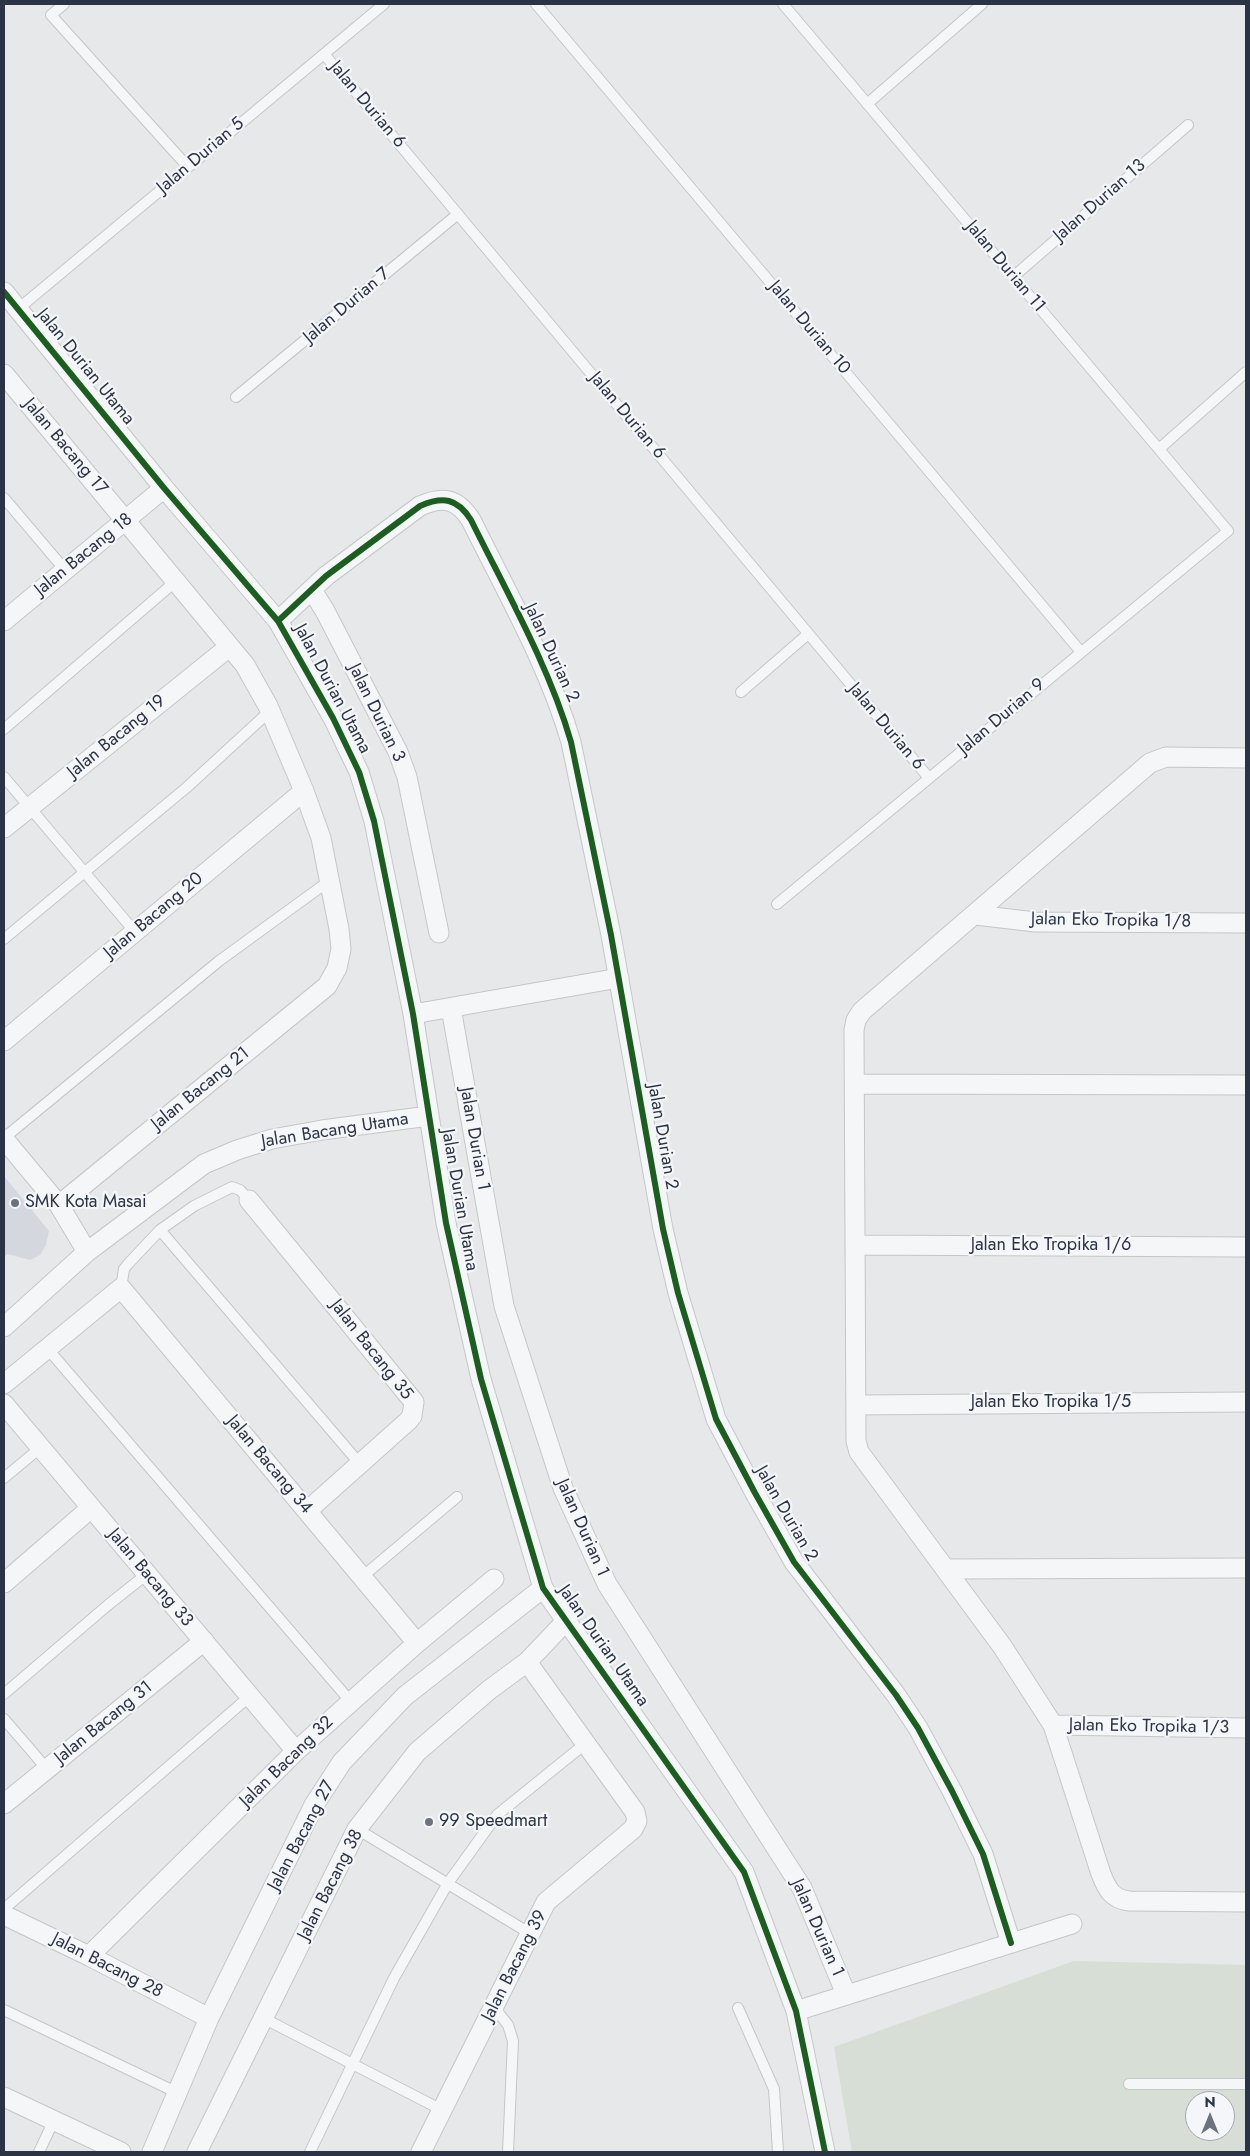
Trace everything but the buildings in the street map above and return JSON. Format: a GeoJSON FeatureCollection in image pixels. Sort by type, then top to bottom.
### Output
{"type":"FeatureCollection","features":[{"type":"Feature","properties":{"kind":"street","name":"Jalan Durian Utama"},"geometry":{"type":"LineString","coordinates":[[4,292],[164,488],[278,621],[333,718],[359,772],[374,821],[413,1014],[446,1223],[481,1379],[543,1588],[744,1872],[796,2011],[825,2152]]}},
{"type":"Feature","properties":{"kind":"street","name":"Jalan Bacang 17"},"geometry":{"type":"LineString","coordinates":[[4,374],[244,665],[270,712],[304,791],[321,838],[339,929],[341,949],[337,968]]}},
{"type":"Feature","properties":{"kind":"street","name":"Jalan Bacang 18"},"geometry":{"type":"LineString","coordinates":[[4,619],[164,488]]}},
{"type":"Feature","properties":{"kind":"street","name":"Jalan Durian 2"},"geometry":{"type":"LineString","coordinates":[[278,621],[312,590],[420,506],[437,499],[449,501],[463,507],[471,520],[563,713],[571,742],[618,978],[663,1229],[678,1293],[716,1419],[754,1493],[794,1562],[896,1695],[918,1728],[983,1854],[1010,1943]]}},
{"type":"Feature","properties":{"kind":"street","name":"Jalan Durian 3"},"geometry":{"type":"LineString","coordinates":[[312,590],[325,611],[398,752],[407,777],[439,932]]}},
{"type":"Feature","properties":{"kind":"street","name":"Jalan Bacang 19"},"geometry":{"type":"LineString","coordinates":[[4,828],[230,647]]}},
{"type":"Feature","properties":{"kind":"street"},"geometry":{"type":"LineString","coordinates":[[1246,758],[1166,757],[1154,761],[859,1015],[854,1030],[856,1084],[856,1441],[859,1452],[1002,1646],[1053,1725],[1106,1887],[1115,1898],[1129,1901],[1246,1902]]}},
{"type":"Feature","properties":{"kind":"street","name":"Jalan Bacang 20"},"geometry":{"type":"LineString","coordinates":[[4,1041],[304,791]]}},
{"type":"Feature","properties":{"kind":"street","name":"Jalan Eko Tropika 1/8"},"geometry":{"type":"LineString","coordinates":[[976,915],[1035,922],[1246,923]]}},
{"type":"Feature","properties":{"kind":"street","name":"Jalan Bacang 21"},"geometry":{"type":"LineString","coordinates":[[59,1205],[328,986],[337,968]]}},
{"type":"Feature","properties":{"kind":"street"},"geometry":{"type":"LineString","coordinates":[[413,1014],[618,978]]}},
{"type":"Feature","properties":{"kind":"street","name":"Jalan Durian 1"},"geometry":{"type":"LineString","coordinates":[[451,1008],[504,1306],[563,1488],[607,1584],[802,1888],[846,1994]]}},
{"type":"Feature","properties":{"kind":"street"},"geometry":{"type":"LineString","coordinates":[[856,1084],[1246,1084]]}},
{"type":"Feature","properties":{"kind":"street","name":"Jalan Bacang Utama"},"geometry":{"type":"LineString","coordinates":[[4,1327],[87,1252],[204,1164],[237,1150],[272,1139],[322,1130],[429,1116]]}},
{"type":"Feature","properties":{"kind":"street"},"geometry":{"type":"LineString","coordinates":[[4,1139],[59,1205],[87,1252]]}},
{"type":"Feature","properties":{"kind":"street","name":"Jalan Bacang 35"},"geometry":{"type":"LineString","coordinates":[[249,1200],[414,1402],[412,1416],[408,1421],[307,1511]]}},
{"type":"Feature","properties":{"kind":"street","name":"Jalan Eko Tropika 1/6"},"geometry":{"type":"LineString","coordinates":[[856,1245],[1246,1247]]}},
{"type":"Feature","properties":{"kind":"street"},"geometry":{"type":"LineString","coordinates":[[4,1384],[121,1288]]}},
{"type":"Feature","properties":{"kind":"street","name":"Jalan Bacang 34"},"geometry":{"type":"LineString","coordinates":[[121,1288],[417,1643]]}},
{"type":"Feature","properties":{"kind":"street","name":"Jalan Eko Tropika 1/5"},"geometry":{"type":"LineString","coordinates":[[856,1405],[1246,1402]]}},
{"type":"Feature","properties":{"kind":"street","name":"Jalan Bacang 33"},"geometry":{"type":"LineString","coordinates":[[4,1404],[296,1751]]}},
{"type":"Feature","properties":{"kind":"street"},"geometry":{"type":"LineString","coordinates":[[4,1584],[92,1508]]}},
{"type":"Feature","properties":{"kind":"street"},"geometry":{"type":"LineString","coordinates":[[945,1569],[1246,1568]]}},
{"type":"Feature","properties":{"kind":"street","name":"Jalan Bacang 32"},"geometry":{"type":"LineString","coordinates":[[89,1956],[296,1751],[417,1643],[494,1579]]}},
{"type":"Feature","properties":{"kind":"street","name":"Jalan Bacang 27"},"geometry":{"type":"LineString","coordinates":[[152,2152],[209,2018],[314,1806],[342,1762],[405,1696],[543,1588]]}},
{"type":"Feature","properties":{"kind":"street","name":"Jalan Bacang 38"},"geometry":{"type":"LineString","coordinates":[[197,2152],[357,1828],[417,1752],[489,1690],[527,1662],[567,1620]]}},
{"type":"Feature","properties":{"kind":"street","name":"Jalan Bacang 31"},"geometry":{"type":"LineString","coordinates":[[4,1804],[204,1641]]}},
{"type":"Feature","properties":{"kind":"street","name":"Jalan Bacang 39"},"geometry":{"type":"LineString","coordinates":[[421,2152],[546,1902],[633,1829],[637,1821],[635,1812],[527,1662]]}},
{"type":"Feature","properties":{"kind":"street","name":"Jalan Eko Tropika 1/3"},"geometry":{"type":"LineString","coordinates":[[1053,1725],[1246,1728]]}},
{"type":"Feature","properties":{"kind":"street","name":"Jalan Bacang 28"},"geometry":{"type":"LineString","coordinates":[[5,1917],[89,1956],[209,2018]]}},
{"type":"Feature","properties":{"kind":"street"},"geometry":{"type":"LineString","coordinates":[[796,2011],[1072,1924]]}},
{"type":"Feature","properties":{"kind":"street"},"geometry":{"type":"LineString","coordinates":[[4,2097],[121,2152]]}},
{"type":"Feature","properties":{"kind":"lane"},"geometry":{"type":"LineString","coordinates":[[64,4],[50,15],[188,167]]}},
{"type":"Feature","properties":{"kind":"lane","name":"Jalan Durian 5"},"geometry":{"type":"LineString","coordinates":[[18,309],[384,4]]}},
{"type":"Feature","properties":{"kind":"lane","name":"Jalan Durian 10"},"geometry":{"type":"LineString","coordinates":[[536,4],[1081,652]]}},
{"type":"Feature","properties":{"kind":"lane","name":"Jalan Durian 11"},"geometry":{"type":"LineString","coordinates":[[782,4],[1228,531]]}},
{"type":"Feature","properties":{"kind":"lane"},"geometry":{"type":"LineString","coordinates":[[867,104],[982,4]]}},
{"type":"Feature","properties":{"kind":"lane","name":"Jalan Durian 6"},"geometry":{"type":"LineString","coordinates":[[324,54],[929,778]]}},
{"type":"Feature","properties":{"kind":"lane","name":"Jalan Durian 13"},"geometry":{"type":"LineString","coordinates":[[1013,277],[1188,126]]}},
{"type":"Feature","properties":{"kind":"lane","name":"Jalan Durian 7"},"geometry":{"type":"LineString","coordinates":[[236,397],[458,214]]}},
{"type":"Feature","properties":{"kind":"lane"},"geometry":{"type":"LineString","coordinates":[[1159,450],[1246,372]]}},
{"type":"Feature","properties":{"kind":"lane"},"geometry":{"type":"LineString","coordinates":[[4,498],[65,570]]}},
{"type":"Feature","properties":{"kind":"lane","name":"Jalan Durian 9"},"geometry":{"type":"LineString","coordinates":[[777,904],[1228,531]]}},
{"type":"Feature","properties":{"kind":"lane"},"geometry":{"type":"LineString","coordinates":[[4,729],[176,581]]}},
{"type":"Feature","properties":{"kind":"lane"},"geometry":{"type":"LineString","coordinates":[[741,692],[808,634]]}},
{"type":"Feature","properties":{"kind":"lane"},"geometry":{"type":"LineString","coordinates":[[4,939],[186,788],[270,712]]}},
{"type":"Feature","properties":{"kind":"lane"},"geometry":{"type":"LineString","coordinates":[[4,777],[135,932]]}},
{"type":"Feature","properties":{"kind":"lane"},"geometry":{"type":"LineString","coordinates":[[4,1139],[219,961],[329,881]]}},
{"type":"Feature","properties":{"kind":"lane"},"geometry":{"type":"LineString","coordinates":[[121,1288],[126,1266],[160,1230],[194,1206],[228,1188],[240,1190],[249,1200]]}},
{"type":"Feature","properties":{"kind":"lane"},"geometry":{"type":"LineString","coordinates":[[160,1230],[360,1464]]}},
{"type":"Feature","properties":{"kind":"lane"},"geometry":{"type":"LineString","coordinates":[[47,1348],[351,1702]]}},
{"type":"Feature","properties":{"kind":"lane"},"geometry":{"type":"LineString","coordinates":[[4,1478],[40,1448]]}},
{"type":"Feature","properties":{"kind":"lane"},"geometry":{"type":"LineString","coordinates":[[362,1577],[457,1497]]}},
{"type":"Feature","properties":{"kind":"lane"},"geometry":{"type":"LineString","coordinates":[[4,1694],[147,1574]]}},
{"type":"Feature","properties":{"kind":"lane"},"geometry":{"type":"LineString","coordinates":[[5,1917],[250,1696]]}},
{"type":"Feature","properties":{"kind":"lane"},"geometry":{"type":"LineString","coordinates":[[4,1719],[47,1769]]}},
{"type":"Feature","properties":{"kind":"lane"},"geometry":{"type":"LineString","coordinates":[[310,2152],[394,1978],[448,1883],[497,1814],[586,1743]]}},
{"type":"Feature","properties":{"kind":"lane"},"geometry":{"type":"LineString","coordinates":[[357,1828],[531,1934]]}},
{"type":"Feature","properties":{"kind":"lane"},"geometry":{"type":"LineString","coordinates":[[494,2007],[508,2025],[514,2042],[508,2152]]}},
{"type":"Feature","properties":{"kind":"lane"},"geometry":{"type":"LineString","coordinates":[[738,2008],[774,2089],[778,2152]]}},
{"type":"Feature","properties":{"kind":"lane"},"geometry":{"type":"LineString","coordinates":[[4,2010],[178,2093]]}},
{"type":"Feature","properties":{"kind":"lane"},"geometry":{"type":"LineString","coordinates":[[263,2018],[442,2110]]}},
{"type":"Feature","properties":{"kind":"lane"},"geometry":{"type":"LineString","coordinates":[[1130,2084],[1246,2084]]}},
{"type":"Feature","properties":{"kind":"lane"},"geometry":{"type":"LineString","coordinates":[[39,2152],[54,2120]]}},
{"type":"Feature","properties":{"kind":"shaded area","name":"SMK Kota Masai"},"geometry":{"type":"Polygon","coordinates":[[[4,1176],[49,1231],[46,1245],[40,1255],[30,1260],[8,1254],[4,1257],[4,1176]]]}},
{"type":"Feature","properties":{"kind":"shaded area"},"geometry":{"type":"Polygon","coordinates":[[[1074,1961],[1246,1965],[1246,2152],[852,2152],[834,2047],[1074,1961]]]}},
{"type":"Feature","properties":{"kind":"cycle path"},"geometry":{"type":"LineString","coordinates":[[4,292],[164,488],[278,621],[333,718],[359,772],[374,821],[413,1014],[446,1223],[481,1379],[543,1588],[744,1872],[796,2011],[825,2152]]}},
{"type":"Feature","properties":{"kind":"cycle path"},"geometry":{"type":"LineString","coordinates":[[278,621],[326,576],[420,506],[436,501],[449,501],[460,507],[471,520],[539,657],[571,742],[611,935],[663,1229],[678,1293],[716,1419],[794,1562],[896,1695],[918,1728],[983,1854],[1011,1943]]}},
{"type":"Feature","properties":{"kind":"place","name":"SMK Kota Masai"},"geometry":{"type":"Point","coordinates":[15,1203]}},
{"type":"Feature","properties":{"kind":"place","name":"99 Speedmart"},"geometry":{"type":"Point","coordinates":[429,1822]}}]}
